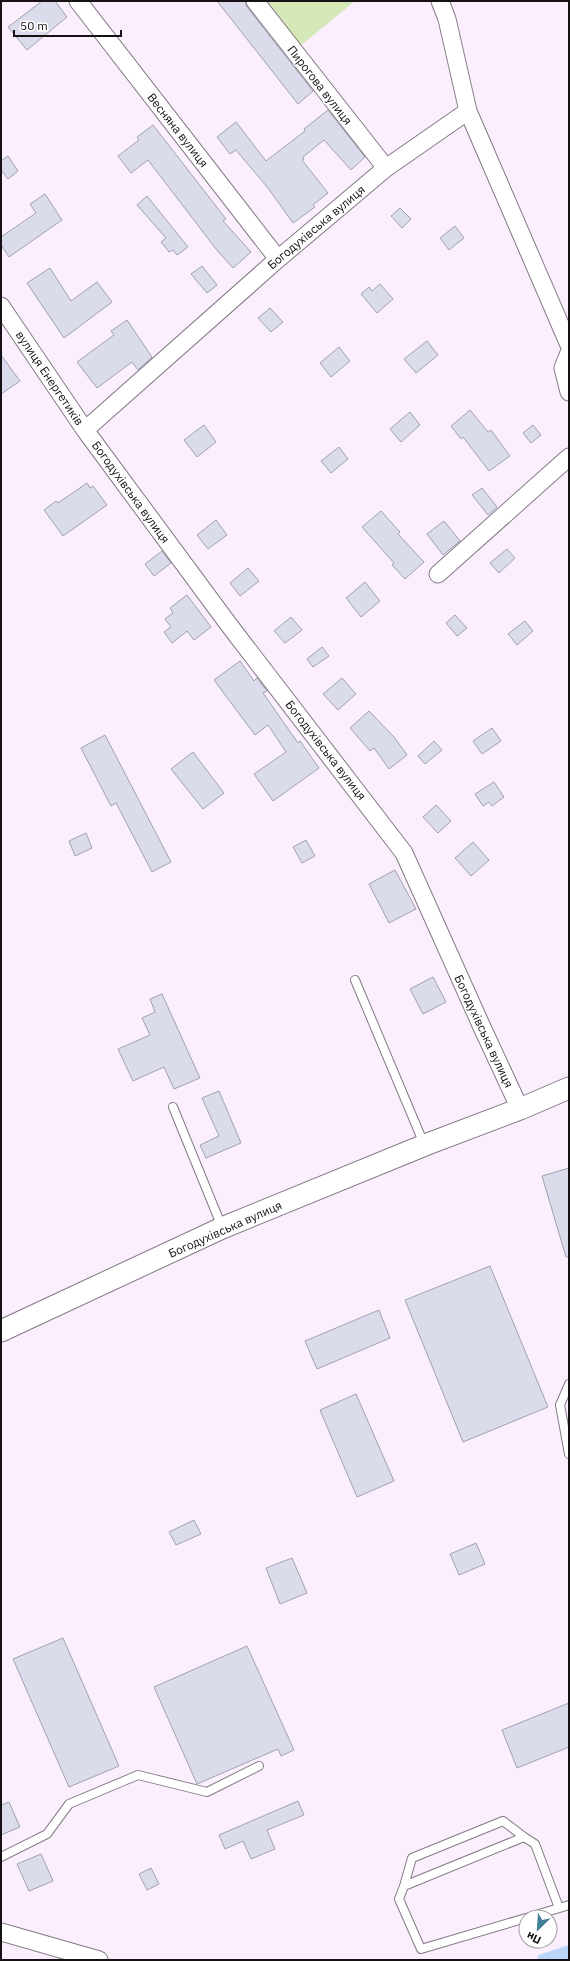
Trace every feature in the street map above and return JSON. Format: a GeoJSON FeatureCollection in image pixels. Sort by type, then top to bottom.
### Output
{"type":"FeatureCollection","features":[{"type":"Feature","properties":{"kind":"street","name":"Весняна вулиця"},"geometry":{"type":"LineString","coordinates":[[78,1],[278,259]]}},
{"type":"Feature","properties":{"kind":"street","name":"Пирогова вулиця"},"geometry":{"type":"LineString","coordinates":[[255,1],[386,168]]}},
{"type":"Feature","properties":{"kind":"street"},"geometry":{"type":"LineString","coordinates":[[440,1],[447,19],[468,110],[569,344]]}},
{"type":"Feature","properties":{"kind":"street","name":"Богодухівська вулиця"},"geometry":{"type":"LineString","coordinates":[[468,110],[386,168],[278,259],[85,430],[229,625],[404,852],[480,1025],[520,1109]]}},
{"type":"Feature","properties":{"kind":"street","name":"вулиця Енергетиків"},"geometry":{"type":"LineString","coordinates":[[1,306],[85,430]]}},
{"type":"Feature","properties":{"kind":"street"},"geometry":{"type":"LineString","coordinates":[[569,353],[563,368],[569,392]]}},
{"type":"Feature","properties":{"kind":"street"},"geometry":{"type":"LineString","coordinates":[[438,574],[569,457]]}},
{"type":"Feature","properties":{"kind":"street","name":"Богодухівська вулиця"},"geometry":{"type":"LineString","coordinates":[[1,1331],[222,1228],[569,1088]]}},
{"type":"Feature","properties":{"kind":"street"},"geometry":{"type":"LineString","coordinates":[[1,1932],[99,1960]]}},
{"type":"Feature","properties":{"kind":"lane"},"geometry":{"type":"LineString","coordinates":[[355,980],[425,1145]]}},
{"type":"Feature","properties":{"kind":"lane"},"geometry":{"type":"LineString","coordinates":[[173,1107],[222,1228]]}},
{"type":"Feature","properties":{"kind":"lane"},"geometry":{"type":"LineString","coordinates":[[569,1384],[560,1405],[569,1454]]}},
{"type":"Feature","properties":{"kind":"lane"},"geometry":{"type":"LineString","coordinates":[[1,1857],[47,1834],[70,1804],[138,1774],[207,1792],[259,1766]]}},
{"type":"Feature","properties":{"kind":"lane"},"geometry":{"type":"LineString","coordinates":[[518,1920],[421,1949],[399,1899],[412,1858],[503,1821],[535,1844],[559,1908]]}},
{"type":"Feature","properties":{"kind":"lane"},"geometry":{"type":"LineString","coordinates":[[404,1886],[524,1837]]}},
{"type":"Feature","properties":{"kind":"lane"},"geometry":{"type":"LineString","coordinates":[[555,1909],[569,1905]]}},
{"type":"Feature","properties":{"kind":"green space"},"geometry":{"type":"Polygon","coordinates":[[[255,1],[355,1],[294,51],[255,1]]]}},
{"type":"Feature","properties":{"kind":"water"},"geometry":{"type":"Polygon","coordinates":[[[569,1945],[569,1960],[537,1960],[538,1955],[569,1945]]]}},
{"type":"Feature","properties":{"kind":"building"},"geometry":{"type":"Polygon","coordinates":[[[42,1],[55,1],[67,17],[27,50],[8,27],[42,1]]]}},
{"type":"Feature","properties":{"kind":"building"},"geometry":{"type":"Polygon","coordinates":[[[217,1],[245,1],[247,7],[313,91],[298,104],[217,1]]]}},
{"type":"Feature","properties":{"kind":"building"},"geometry":{"type":"Polygon","coordinates":[[[328,110],[365,157],[351,170],[324,140],[303,157],[304,159],[302,160],[328,193],[313,205],[315,207],[293,223],[268,188],[236,150],[230,154],[217,137],[236,122],[266,161],[305,131],[304,129],[328,110]]]}},
{"type":"Feature","properties":{"kind":"building"},"geometry":{"type":"Polygon","coordinates":[[[153,125],[226,219],[223,221],[251,252],[233,268],[216,249],[148,160],[131,173],[118,156],[139,140],[137,137],[153,125]]]}},
{"type":"Feature","properties":{"kind":"building"},"geometry":{"type":"Polygon","coordinates":[[[8,156],[18,171],[8,179],[1,170],[1,161],[8,156]]]}},
{"type":"Feature","properties":{"kind":"building"},"geometry":{"type":"Polygon","coordinates":[[[45,194],[62,220],[9,257],[1,245],[1,237],[36,213],[30,204],[45,194]]]}},
{"type":"Feature","properties":{"kind":"building"},"geometry":{"type":"Polygon","coordinates":[[[147,196],[188,247],[177,255],[173,250],[169,252],[161,242],[166,238],[137,205],[147,196]]]}},
{"type":"Feature","properties":{"kind":"building"},"geometry":{"type":"Polygon","coordinates":[[[400,208],[411,219],[402,228],[391,216],[400,208]]]}},
{"type":"Feature","properties":{"kind":"building"},"geometry":{"type":"Polygon","coordinates":[[[455,226],[464,238],[449,250],[440,238],[455,226]]]}},
{"type":"Feature","properties":{"kind":"building"},"geometry":{"type":"Polygon","coordinates":[[[202,266],[217,285],[207,293],[191,274],[202,266]]]}},
{"type":"Feature","properties":{"kind":"building"},"geometry":{"type":"Polygon","coordinates":[[[50,268],[71,301],[97,282],[112,302],[64,338],[27,283],[50,268]]]}},
{"type":"Feature","properties":{"kind":"building"},"geometry":{"type":"Polygon","coordinates":[[[380,284],[393,299],[377,313],[361,294],[369,287],[372,291],[380,284]]]}},
{"type":"Feature","properties":{"kind":"building"},"geometry":{"type":"Polygon","coordinates":[[[270,308],[283,322],[271,332],[258,318],[270,308]]]}},
{"type":"Feature","properties":{"kind":"building"},"geometry":{"type":"Polygon","coordinates":[[[127,320],[152,357],[138,370],[132,362],[97,388],[77,362],[114,335],[111,331],[127,320]]]}},
{"type":"Feature","properties":{"kind":"building"},"geometry":{"type":"Polygon","coordinates":[[[427,341],[438,355],[416,373],[404,359],[427,341]]]}},
{"type":"Feature","properties":{"kind":"building"},"geometry":{"type":"Polygon","coordinates":[[[339,347],[350,361],[331,377],[320,363],[339,347]]]}},
{"type":"Feature","properties":{"kind":"building"},"geometry":{"type":"Polygon","coordinates":[[[1,355],[20,381],[1,394],[1,355]]]}},
{"type":"Feature","properties":{"kind":"building"},"geometry":{"type":"Polygon","coordinates":[[[470,410],[488,432],[491,430],[510,456],[489,471],[463,437],[461,439],[451,426],[470,410]]]}},
{"type":"Feature","properties":{"kind":"building"},"geometry":{"type":"Polygon","coordinates":[[[410,412],[420,425],[401,442],[390,429],[410,412]]]}},
{"type":"Feature","properties":{"kind":"building"},"geometry":{"type":"Polygon","coordinates":[[[204,425],[216,442],[197,457],[184,440],[204,425]]]}},
{"type":"Feature","properties":{"kind":"building"},"geometry":{"type":"Polygon","coordinates":[[[533,425],[541,435],[531,443],[523,433],[533,425]]]}},
{"type":"Feature","properties":{"kind":"building"},"geometry":{"type":"Polygon","coordinates":[[[339,447],[348,459],[331,473],[321,461],[339,447]]]}},
{"type":"Feature","properties":{"kind":"building"},"geometry":{"type":"Polygon","coordinates":[[[87,483],[90,488],[93,486],[107,505],[63,536],[44,510],[56,501],[58,503],[87,483]]]}},
{"type":"Feature","properties":{"kind":"building"},"geometry":{"type":"Polygon","coordinates":[[[482,488],[497,507],[488,515],[472,495],[482,488]]]}},
{"type":"Feature","properties":{"kind":"building"},"geometry":{"type":"Polygon","coordinates":[[[381,511],[400,532],[398,534],[424,562],[405,579],[392,565],[394,563],[362,527],[381,511]]]}},
{"type":"Feature","properties":{"kind":"building"},"geometry":{"type":"Polygon","coordinates":[[[216,520],[227,535],[208,549],[197,535],[216,520]]]}},
{"type":"Feature","properties":{"kind":"building"},"geometry":{"type":"Polygon","coordinates":[[[444,521],[460,541],[443,555],[427,534],[444,521]]]}},
{"type":"Feature","properties":{"kind":"building"},"geometry":{"type":"Polygon","coordinates":[[[507,549],[515,558],[499,573],[490,563],[507,549]]]}},
{"type":"Feature","properties":{"kind":"building"},"geometry":{"type":"Polygon","coordinates":[[[162,551],[171,563],[154,576],[145,564],[162,551]]]}},
{"type":"Feature","properties":{"kind":"building"},"geometry":{"type":"Polygon","coordinates":[[[248,568],[259,581],[240,596],[230,583],[248,568]]]}},
{"type":"Feature","properties":{"kind":"building"},"geometry":{"type":"Polygon","coordinates":[[[365,582],[380,601],[361,617],[346,598],[365,582]]]}},
{"type":"Feature","properties":{"kind":"building"},"geometry":{"type":"Polygon","coordinates":[[[187,595],[211,627],[194,640],[187,631],[172,643],[164,632],[171,627],[165,619],[173,613],[170,608],[187,595]]]}},
{"type":"Feature","properties":{"kind":"building"},"geometry":{"type":"Polygon","coordinates":[[[455,615],[467,628],[457,636],[446,623],[455,615]]]}},
{"type":"Feature","properties":{"kind":"building"},"geometry":{"type":"Polygon","coordinates":[[[291,617],[302,630],[285,643],[274,631],[291,617]]]}},
{"type":"Feature","properties":{"kind":"building"},"geometry":{"type":"Polygon","coordinates":[[[525,621],[533,631],[517,645],[508,634],[525,621]]]}},
{"type":"Feature","properties":{"kind":"building"},"geometry":{"type":"Polygon","coordinates":[[[322,647],[329,656],[313,667],[307,659],[322,647]]]}},
{"type":"Feature","properties":{"kind":"building"},"geometry":{"type":"Polygon","coordinates":[[[240,661],[254,681],[257,678],[267,691],[263,693],[298,743],[300,741],[319,768],[273,801],[254,774],[286,752],[268,725],[255,735],[214,680],[240,661]]]}},
{"type":"Feature","properties":{"kind":"building"},"geometry":{"type":"Polygon","coordinates":[[[342,678],[356,694],[338,710],[323,694],[342,678]]]}},
{"type":"Feature","properties":{"kind":"building"},"geometry":{"type":"Polygon","coordinates":[[[369,711],[394,737],[407,755],[389,769],[374,748],[370,751],[350,728],[369,711]]]}},
{"type":"Feature","properties":{"kind":"building"},"geometry":{"type":"Polygon","coordinates":[[[492,728],[501,741],[482,754],[473,741],[492,728]]]}},
{"type":"Feature","properties":{"kind":"building"},"geometry":{"type":"Polygon","coordinates":[[[105,735],[171,862],[152,872],[116,803],[111,806],[81,748],[105,735]]]}},
{"type":"Feature","properties":{"kind":"building"},"geometry":{"type":"Polygon","coordinates":[[[434,741],[442,750],[425,764],[418,756],[434,741]]]}},
{"type":"Feature","properties":{"kind":"building"},"geometry":{"type":"Polygon","coordinates":[[[193,752],[224,793],[203,809],[171,769],[193,752]]]}},
{"type":"Feature","properties":{"kind":"building"},"geometry":{"type":"Polygon","coordinates":[[[494,782],[504,797],[492,806],[489,802],[483,806],[475,794],[494,782]]]}},
{"type":"Feature","properties":{"kind":"building"},"geometry":{"type":"Polygon","coordinates":[[[436,805],[451,821],[438,833],[423,817],[436,805]]]}},
{"type":"Feature","properties":{"kind":"building"},"geometry":{"type":"Polygon","coordinates":[[[86,833],[92,848],[75,856],[69,841],[86,833]]]}},
{"type":"Feature","properties":{"kind":"building"},"geometry":{"type":"Polygon","coordinates":[[[306,840],[315,856],[302,863],[293,847],[306,840]]]}},
{"type":"Feature","properties":{"kind":"building"},"geometry":{"type":"Polygon","coordinates":[[[473,842],[489,860],[471,876],[455,858],[473,842]]]}},
{"type":"Feature","properties":{"kind":"building"},"geometry":{"type":"Polygon","coordinates":[[[395,870],[416,909],[389,923],[369,884],[395,870]]]}},
{"type":"Feature","properties":{"kind":"building"},"geometry":{"type":"Polygon","coordinates":[[[433,977],[446,1002],[423,1014],[410,989],[433,977]]]}},
{"type":"Feature","properties":{"kind":"building"},"geometry":{"type":"Polygon","coordinates":[[[162,994],[200,1078],[174,1089],[164,1067],[133,1081],[118,1049],[150,1035],[142,1018],[155,1012],[150,999],[162,994]]]}},
{"type":"Feature","properties":{"kind":"building"},"geometry":{"type":"Polygon","coordinates":[[[219,1091],[241,1143],[206,1158],[200,1145],[219,1136],[202,1098],[219,1091]]]}},
{"type":"Feature","properties":{"kind":"building"},"geometry":{"type":"Polygon","coordinates":[[[569,1168],[569,1257],[566,1257],[542,1176],[569,1168]]]}},
{"type":"Feature","properties":{"kind":"building"},"geometry":{"type":"Polygon","coordinates":[[[490,1266],[548,1407],[463,1442],[405,1300],[490,1266]]]}},
{"type":"Feature","properties":{"kind":"building"},"geometry":{"type":"Polygon","coordinates":[[[379,1310],[390,1338],[317,1369],[305,1341],[379,1310]]]}},
{"type":"Feature","properties":{"kind":"building"},"geometry":{"type":"Polygon","coordinates":[[[356,1394],[394,1481],[357,1497],[320,1410],[356,1394]]]}},
{"type":"Feature","properties":{"kind":"building"},"geometry":{"type":"Polygon","coordinates":[[[194,1520],[201,1534],[176,1545],[169,1532],[194,1520]]]}},
{"type":"Feature","properties":{"kind":"building"},"geometry":{"type":"Polygon","coordinates":[[[476,1543],[485,1564],[459,1575],[450,1554],[476,1543]]]}},
{"type":"Feature","properties":{"kind":"building"},"geometry":{"type":"Polygon","coordinates":[[[292,1558],[307,1593],[280,1604],[266,1568],[292,1558]]]}},
{"type":"Feature","properties":{"kind":"building"},"geometry":{"type":"Polygon","coordinates":[[[63,1638],[119,1766],[69,1787],[13,1659],[63,1638]]]}},
{"type":"Feature","properties":{"kind":"building"},"geometry":{"type":"Polygon","coordinates":[[[247,1646],[294,1750],[281,1756],[278,1749],[197,1784],[154,1687],[247,1646]]]}},
{"type":"Feature","properties":{"kind":"building"},"geometry":{"type":"Polygon","coordinates":[[[569,1703],[569,1747],[517,1768],[502,1730],[569,1703]]]}},
{"type":"Feature","properties":{"kind":"building"},"geometry":{"type":"Polygon","coordinates":[[[298,1801],[304,1815],[267,1830],[275,1849],[251,1859],[243,1841],[225,1849],[219,1835],[298,1801]]]}},
{"type":"Feature","properties":{"kind":"building"},"geometry":{"type":"Polygon","coordinates":[[[9,1802],[20,1827],[1,1835],[1,1805],[9,1802]]]}},
{"type":"Feature","properties":{"kind":"building"},"geometry":{"type":"Polygon","coordinates":[[[41,1854],[53,1881],[29,1891],[17,1864],[41,1854]]]}},
{"type":"Feature","properties":{"kind":"building"},"geometry":{"type":"Polygon","coordinates":[[[151,1868],[159,1884],[147,1890],[139,1874],[151,1868]]]}}]}
